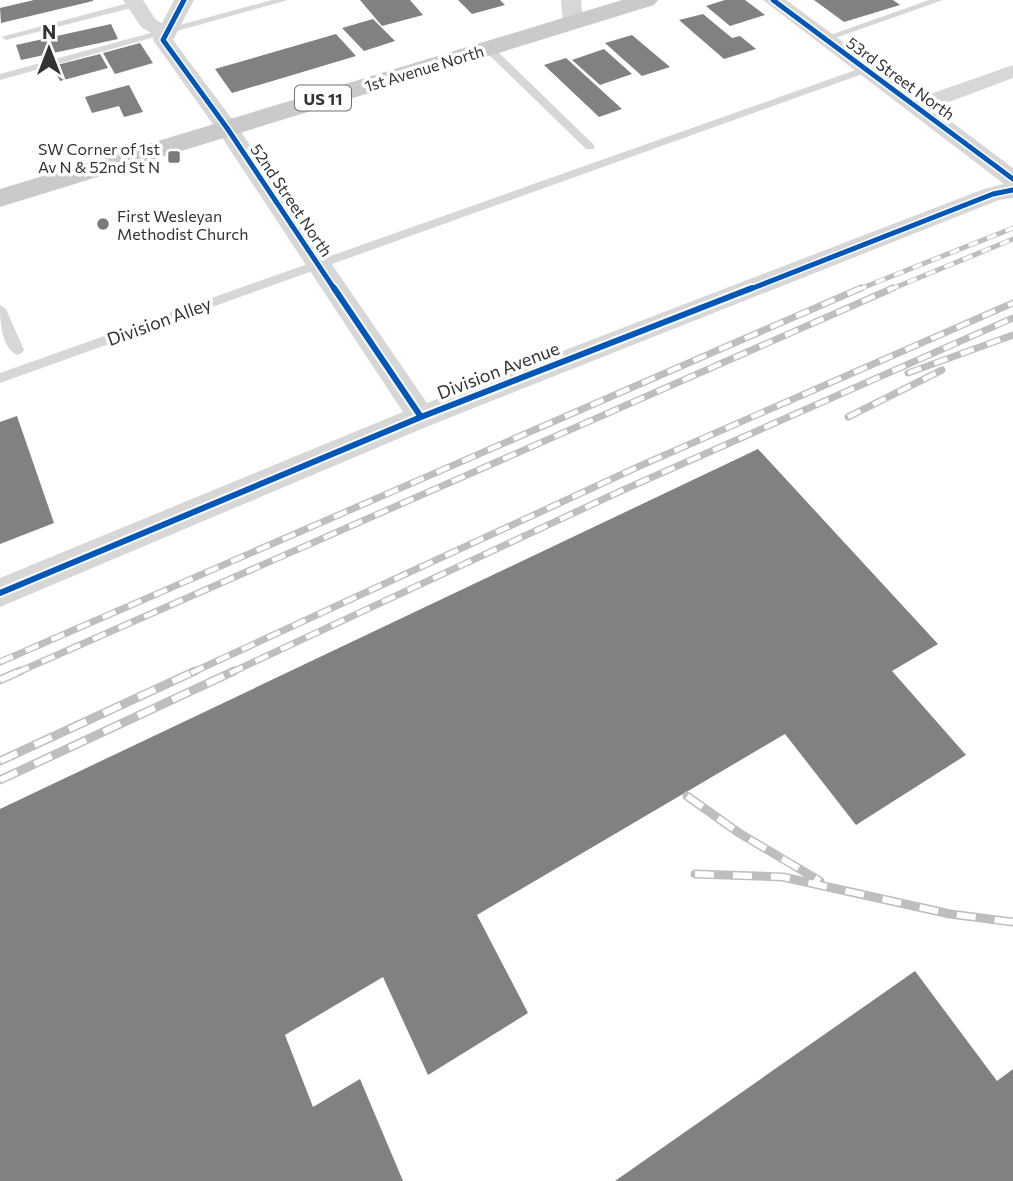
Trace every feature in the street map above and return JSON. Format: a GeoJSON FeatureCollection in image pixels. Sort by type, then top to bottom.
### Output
{"type":"FeatureCollection","features":[{"type":"Feature","properties":{"kind":"main road","name":"1st Avenue North"},"geometry":{"type":"LineString","coordinates":[[0,198],[488,48],[572,11],[646,0]]}},
{"type":"Feature","properties":{"kind":"street"},"geometry":{"type":"LineString","coordinates":[[165,32],[184,0]]}},
{"type":"Feature","properties":{"kind":"street","name":"53rd Street North"},"geometry":{"type":"LineString","coordinates":[[773,0],[1013,179]]}},
{"type":"Feature","properties":{"kind":"street","name":"52nd Street North"},"geometry":{"type":"LineString","coordinates":[[134,2],[149,24],[165,32],[163,40],[227,128],[421,417]]}},
{"type":"Feature","properties":{"kind":"street"},"geometry":{"type":"LineString","coordinates":[[918,106],[1013,71]]}},
{"type":"Feature","properties":{"kind":"street","name":"Division Avenue"},"geometry":{"type":"LineString","coordinates":[[0,593],[421,417],[993,194],[1013,190]]}},
{"type":"Feature","properties":{"kind":"lane"},"geometry":{"type":"LineString","coordinates":[[0,77],[283,0]]}},
{"type":"Feature","properties":{"kind":"lane"},"geometry":{"type":"LineString","coordinates":[[824,39],[938,0]]}},
{"type":"Feature","properties":{"kind":"lane"},"geometry":{"type":"LineString","coordinates":[[6,37],[134,2]]}},
{"type":"Feature","properties":{"kind":"lane"},"geometry":{"type":"LineString","coordinates":[[488,48],[590,147]]}},
{"type":"Feature","properties":{"kind":"lane","name":"Division Alley"},"geometry":{"type":"LineString","coordinates":[[0,378],[864,70]]}},
{"type":"Feature","properties":{"kind":"lane"},"geometry":{"type":"LineString","coordinates":[[0,309],[17,349]]}},
{"type":"Feature","properties":{"kind":"building"},"geometry":{"type":"Polygon","coordinates":[[[34,0],[93,1],[1,23],[0,8],[34,0]]]}},
{"type":"Feature","properties":{"kind":"building"},"geometry":{"type":"Polygon","coordinates":[[[360,0],[410,0],[423,15],[382,26],[360,0]]]}},
{"type":"Feature","properties":{"kind":"building"},"geometry":{"type":"Polygon","coordinates":[[[458,0],[500,0],[505,5],[472,14],[458,0]]]}},
{"type":"Feature","properties":{"kind":"building"},"geometry":{"type":"Polygon","coordinates":[[[725,0],[745,0],[765,15],[730,26],[706,6],[725,0]]]}},
{"type":"Feature","properties":{"kind":"building"},"geometry":{"type":"Polygon","coordinates":[[[814,0],[893,0],[900,5],[844,22],[814,0]]]}},
{"type":"Feature","properties":{"kind":"building"},"geometry":{"type":"Polygon","coordinates":[[[703,14],[732,38],[740,36],[756,49],[724,59],[679,20],[703,14]]]}},
{"type":"Feature","properties":{"kind":"building"},"geometry":{"type":"Polygon","coordinates":[[[373,19],[395,41],[364,51],[342,28],[373,19]]]}},
{"type":"Feature","properties":{"kind":"building"},"geometry":{"type":"Polygon","coordinates":[[[111,24],[118,39],[21,60],[16,45],[111,24]]]}},
{"type":"Feature","properties":{"kind":"building"},"geometry":{"type":"Polygon","coordinates":[[[336,34],[356,56],[232,93],[215,69],[336,34]]]}},
{"type":"Feature","properties":{"kind":"building"},"geometry":{"type":"Polygon","coordinates":[[[632,35],[670,67],[642,76],[605,43],[632,35]]]}},
{"type":"Feature","properties":{"kind":"building"},"geometry":{"type":"Polygon","coordinates":[[[140,43],[153,63],[115,74],[103,53],[140,43]]]}},
{"type":"Feature","properties":{"kind":"building"},"geometry":{"type":"Polygon","coordinates":[[[604,49],[632,74],[600,85],[572,60],[604,49]]]}},
{"type":"Feature","properties":{"kind":"building"},"geometry":{"type":"Polygon","coordinates":[[[100,54],[108,68],[60,81],[53,66],[100,54]]]}},
{"type":"Feature","properties":{"kind":"building"},"geometry":{"type":"Polygon","coordinates":[[[566,58],[622,109],[599,117],[544,65],[566,58]]]}},
{"type":"Feature","properties":{"kind":"building"},"geometry":{"type":"Polygon","coordinates":[[[129,85],[143,112],[124,117],[119,106],[92,113],[85,97],[129,85]]]}},
{"type":"Feature","properties":{"kind":"building"},"geometry":{"type":"Polygon","coordinates":[[[17,416],[54,523],[0,544],[0,422],[17,416]]]}},
{"type":"Feature","properties":{"kind":"building"},"geometry":{"type":"Polygon","coordinates":[[[758,449],[938,644],[892,671],[966,755],[856,825],[785,734],[477,915],[528,1013],[428,1075],[383,977],[285,1035],[313,1107],[360,1079],[403,1181],[0,1181],[0,809],[758,449]]]}},
{"type":"Feature","properties":{"kind":"building"},"geometry":{"type":"Polygon","coordinates":[[[915,971],[997,1081],[1013,1069],[1013,1181],[615,1181],[915,971]]]}},
{"type":"Feature","properties":{"kind":"railway"},"geometry":{"type":"LineString","coordinates":[[857,290],[1013,228]]}},
{"type":"Feature","properties":{"kind":"railway"},"geometry":{"type":"LineString","coordinates":[[889,290],[1013,239]]}},
{"type":"Feature","properties":{"kind":"railway"},"geometry":{"type":"LineString","coordinates":[[0,662],[861,288]]}},
{"type":"Feature","properties":{"kind":"railway"},"geometry":{"type":"LineString","coordinates":[[16,673],[893,288]]}},
{"type":"Feature","properties":{"kind":"railway"},"geometry":{"type":"LineString","coordinates":[[191,673],[642,465],[1013,303]]}},
{"type":"Feature","properties":{"kind":"railway"},"geometry":{"type":"LineString","coordinates":[[230,673],[623,490],[1013,318]]}},
{"type":"Feature","properties":{"kind":"railway"},"geometry":{"type":"LineString","coordinates":[[908,373],[1013,335]]}},
{"type":"Feature","properties":{"kind":"railway"},"geometry":{"type":"LineString","coordinates":[[848,417],[942,370]]}},
{"type":"Feature","properties":{"kind":"railway"},"geometry":{"type":"LineString","coordinates":[[0,680],[20,671]]}},
{"type":"Feature","properties":{"kind":"railway"},"geometry":{"type":"LineString","coordinates":[[0,761],[195,671]]}},
{"type":"Feature","properties":{"kind":"railway"},"geometry":{"type":"LineString","coordinates":[[0,780],[234,671]]}},
{"type":"Feature","properties":{"kind":"railway"},"geometry":{"type":"LineString","coordinates":[[687,796],[739,833],[820,881]]}},
{"type":"Feature","properties":{"kind":"railway"},"geometry":{"type":"LineString","coordinates":[[695,874],[783,877],[950,914],[1013,922]]}},
{"type":"Feature","properties":{"kind":"cycle path"},"geometry":{"type":"LineString","coordinates":[[184,0],[163,40],[227,128],[421,417]]}},
{"type":"Feature","properties":{"kind":"cycle path"},"geometry":{"type":"LineString","coordinates":[[773,0],[1013,179]]}},
{"type":"Feature","properties":{"kind":"cycle path"},"geometry":{"type":"LineString","coordinates":[[0,593],[421,417],[993,194],[1013,190]]}},
{"type":"Feature","properties":{"kind":"place","name":"SW Corner of 1st Av N & 52nd St N"},"geometry":{"type":"Point","coordinates":[174,157]}},
{"type":"Feature","properties":{"kind":"place","name":"First Wesleyan Methodist Church"},"geometry":{"type":"Point","coordinates":[103,224]}}]}
